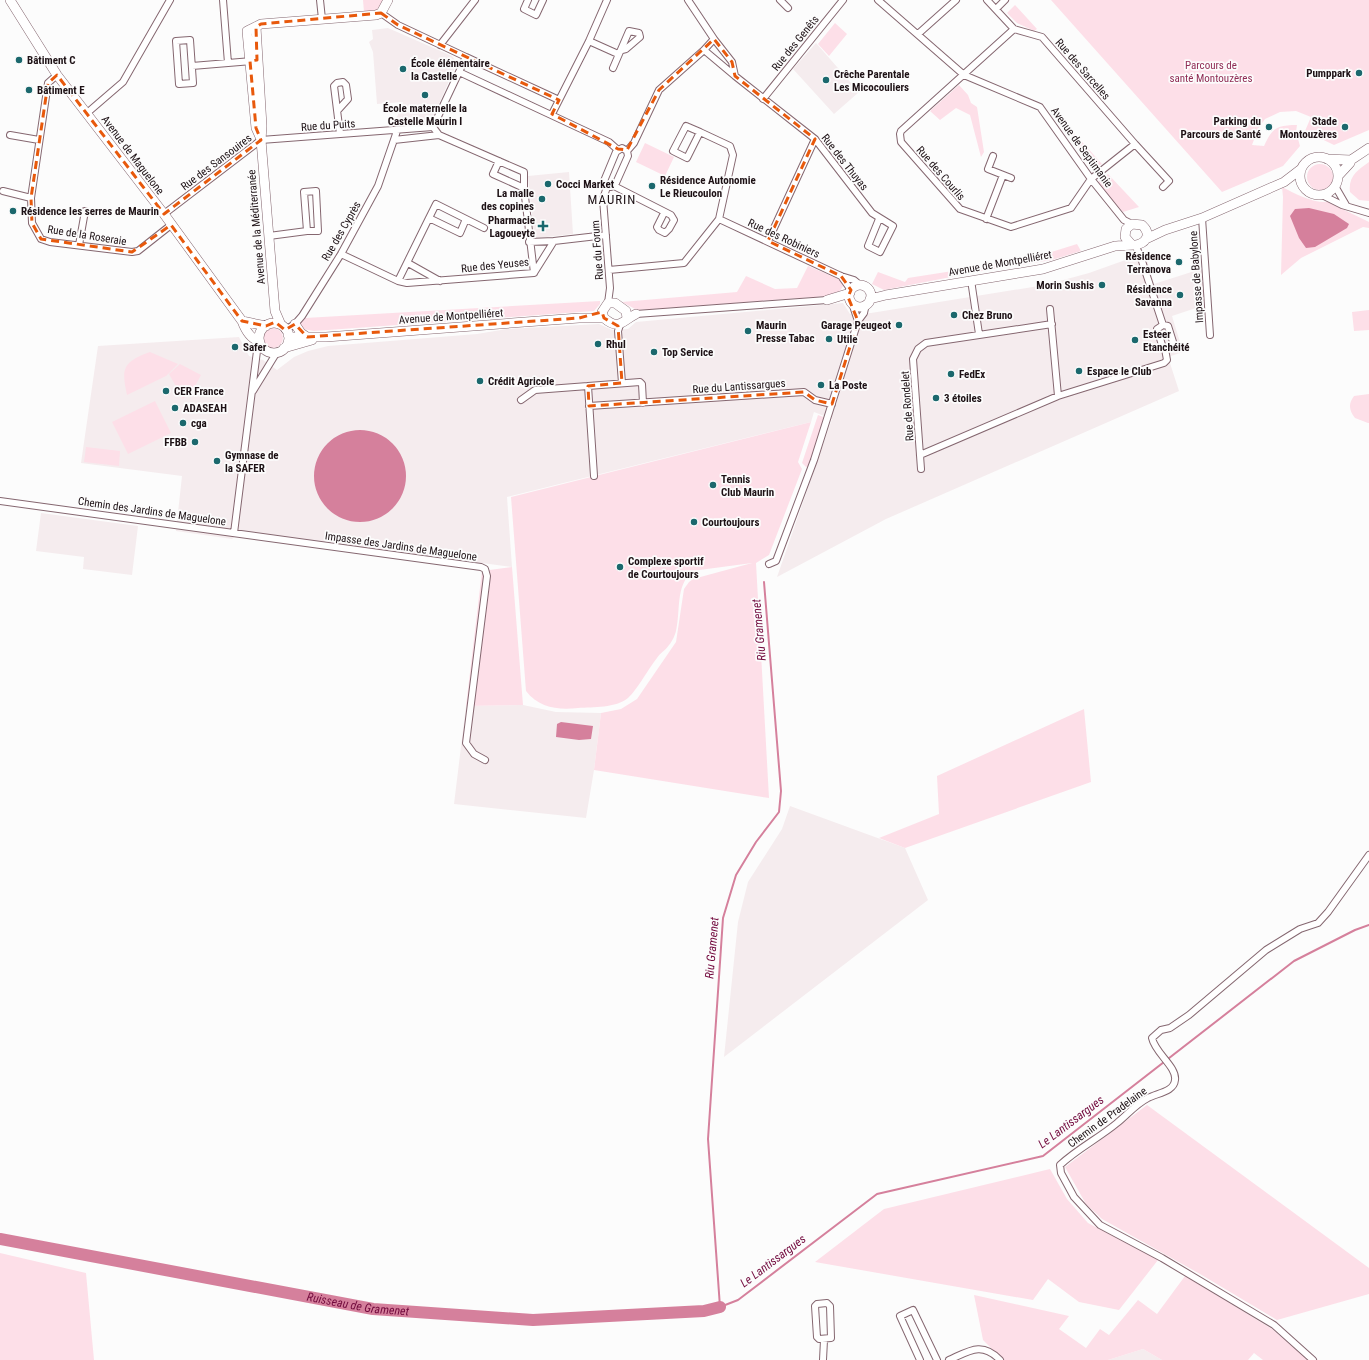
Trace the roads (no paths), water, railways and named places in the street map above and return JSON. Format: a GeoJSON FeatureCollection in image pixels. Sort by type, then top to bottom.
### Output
{"type":"FeatureCollection","features":[{"type":"Feature","properties":{"kind":"street","name":"Avenue de Maguelone"},"geometry":{"type":"LineString","coordinates":[[10,0],[58,75],[164,214],[242,321],[250,335],[260,344]]}},
{"type":"Feature","properties":{"kind":"street"},"geometry":{"type":"LineString","coordinates":[[87,113],[123,82],[170,0]]}},
{"type":"Feature","properties":{"kind":"street"},"geometry":{"type":"LineString","coordinates":[[222,0],[228,63]]}},
{"type":"Feature","properties":{"kind":"street"},"geometry":{"type":"LineString","coordinates":[[320,0],[322,19],[381,13],[398,25],[559,100]]}},
{"type":"Feature","properties":{"kind":"street"},"geometry":{"type":"LineString","coordinates":[[381,13],[388,0]]}},
{"type":"Feature","properties":{"kind":"street"},"geometry":{"type":"LineString","coordinates":[[440,45],[476,0]]}},
{"type":"Feature","properties":{"kind":"street"},"geometry":{"type":"LineString","coordinates":[[528,0],[524,9],[536,15],[543,0]]}},
{"type":"Feature","properties":{"kind":"street"},"geometry":{"type":"LineString","coordinates":[[552,114],[589,41],[607,0]]}},
{"type":"Feature","properties":{"kind":"street"},"geometry":{"type":"LineString","coordinates":[[688,0],[714,39],[732,62],[735,76]]}},
{"type":"Feature","properties":{"kind":"street"},"geometry":{"type":"LineString","coordinates":[[780,0],[788,8]]}},
{"type":"Feature","properties":{"kind":"street","name":"Rue des Genêts"},"geometry":{"type":"LineString","coordinates":[[763,99],[843,0]]}},
{"type":"Feature","properties":{"kind":"street","name":"Avenue de Septimanie"},"geometry":{"type":"LineString","coordinates":[[880,0],[964,75],[1040,107],[1127,227]]}},
{"type":"Feature","properties":{"kind":"street"},"geometry":{"type":"LineString","coordinates":[[918,34],[956,0]]}},
{"type":"Feature","properties":{"kind":"street"},"geometry":{"type":"LineString","coordinates":[[964,75],[1014,29],[987,0]]}},
{"type":"Feature","properties":{"kind":"street"},"geometry":{"type":"LineString","coordinates":[[996,8],[1005,0]]}},
{"type":"Feature","properties":{"kind":"street","name":"Avenue de la Méditerranée"},"geometry":{"type":"LineString","coordinates":[[285,330],[275,311],[261,140],[256,128],[254,61],[247,31],[261,24],[322,19]]}},
{"type":"Feature","properties":{"kind":"street","name":"Rue des Sarcelles"},"geometry":{"type":"LineString","coordinates":[[1014,29],[1042,37],[1169,181],[1163,187]]}},
{"type":"Feature","properties":{"kind":"street"},"geometry":{"type":"LineString","coordinates":[[614,186],[628,156],[627,151],[634,142],[659,90],[704,50],[714,39]]}},
{"type":"Feature","properties":{"kind":"street"},"geometry":{"type":"LineString","coordinates":[[190,40],[192,66],[193,83],[179,84],[176,41],[190,40]]}},
{"type":"Feature","properties":{"kind":"street"},"geometry":{"type":"LineString","coordinates":[[589,41],[620,52],[613,68]]}},
{"type":"Feature","properties":{"kind":"street","name":"Rue des Thuyas"},"geometry":{"type":"LineString","coordinates":[[704,50],[763,99],[815,139],[872,213],[879,219],[893,226],[880,252],[868,246],[879,219]]}},
{"type":"Feature","properties":{"kind":"street"},"geometry":{"type":"LineString","coordinates":[[466,57],[433,127],[439,135],[524,172],[529,242],[534,273]]}},
{"type":"Feature","properties":{"kind":"street"},"geometry":{"type":"LineString","coordinates":[[192,66],[254,61]]}},
{"type":"Feature","properties":{"kind":"street"},"geometry":{"type":"LineString","coordinates":[[459,72],[552,114],[609,142],[618,150],[622,148],[627,151]]}},
{"type":"Feature","properties":{"kind":"street","name":"Rue de la Roseraie"},"geometry":{"type":"LineString","coordinates":[[58,75],[48,83],[31,198],[32,223],[41,239],[79,246],[132,252],[138,251],[171,225]]}},
{"type":"Feature","properties":{"kind":"street","name":"Rue des Courlis"},"geometry":{"type":"LineString","coordinates":[[964,75],[901,131],[900,138],[901,142],[960,209],[1011,228],[1071,208],[1091,179]]}},
{"type":"Feature","properties":{"kind":"street"},"geometry":{"type":"LineString","coordinates":[[338,110],[340,134]]}},
{"type":"Feature","properties":{"kind":"street"},"geometry":{"type":"LineString","coordinates":[[609,270],[684,263],[719,219],[733,155],[730,146],[700,132],[686,126],[673,151],[687,158],[700,132]]}},
{"type":"Feature","properties":{"kind":"street","name":"Rue du Puits"},"geometry":{"type":"LineString","coordinates":[[261,140],[397,131],[433,127]]}},
{"type":"Feature","properties":{"kind":"street","name":"Rue des Cyprès"},"geometry":{"type":"LineString","coordinates":[[285,330],[295,324],[302,316],[341,254],[378,186],[397,131]]}},
{"type":"Feature","properties":{"kind":"street"},"geometry":{"type":"LineString","coordinates":[[10,135],[39,140]]}},
{"type":"Feature","properties":{"kind":"street"},"geometry":{"type":"LineString","coordinates":[[394,140],[439,135]]}},
{"type":"Feature","properties":{"kind":"street"},"geometry":{"type":"LineString","coordinates":[[768,241],[815,139]]}},
{"type":"Feature","properties":{"kind":"street","name":"Rue des Sansouires"},"geometry":{"type":"LineString","coordinates":[[164,214],[261,140]]}},
{"type":"Feature","properties":{"kind":"street"},"geometry":{"type":"LineString","coordinates":[[1091,179],[1135,144]]}},
{"type":"Feature","properties":{"kind":"street"},"geometry":{"type":"LineString","coordinates":[[1322,195],[1332,191],[1338,176],[1351,160],[1369,148]]}},
{"type":"Feature","properties":{"kind":"street","name":"Rue du Forum"},"geometry":{"type":"LineString","coordinates":[[612,303],[603,199],[606,187],[604,181],[618,150]]}},
{"type":"Feature","properties":{"kind":"street"},"geometry":{"type":"LineString","coordinates":[[993,156],[988,168],[1011,178]]}},
{"type":"Feature","properties":{"kind":"street"},"geometry":{"type":"LineString","coordinates":[[1304,188],[1300,179],[1301,169],[1312,158],[1322,157],[1327,159],[1351,160]]}},
{"type":"Feature","properties":{"kind":"street"},"geometry":{"type":"LineString","coordinates":[[1327,159],[1335,166],[1338,176]]}},
{"type":"Feature","properties":{"kind":"street"},"geometry":{"type":"LineString","coordinates":[[499,161],[493,174],[524,188]]}},
{"type":"Feature","properties":{"kind":"street","name":"Avenue de Montpelliéret"},"geometry":{"type":"LineString","coordinates":[[868,299],[971,280],[1042,269],[1115,246],[1139,243],[1165,230],[1202,218],[1284,182],[1301,169]]}},
{"type":"Feature","properties":{"kind":"street"},"geometry":{"type":"LineString","coordinates":[[986,219],[1004,175]]}},
{"type":"Feature","properties":{"kind":"street"},"geometry":{"type":"LineString","coordinates":[[1284,182],[1304,188],[1312,194],[1322,195],[1369,213]]}},
{"type":"Feature","properties":{"kind":"street"},"geometry":{"type":"LineString","coordinates":[[606,187],[614,186],[664,213]]}},
{"type":"Feature","properties":{"kind":"street"},"geometry":{"type":"LineString","coordinates":[[1335,186],[1346,205]]}},
{"type":"Feature","properties":{"kind":"street"},"geometry":{"type":"LineString","coordinates":[[3,191],[31,198]]}},
{"type":"Feature","properties":{"kind":"street"},"geometry":{"type":"LineString","coordinates":[[269,236],[318,231],[316,191],[304,192],[307,232]]}},
{"type":"Feature","properties":{"kind":"street"},"geometry":{"type":"LineString","coordinates":[[398,281],[436,204],[484,228]]}},
{"type":"Feature","properties":{"kind":"street"},"geometry":{"type":"LineString","coordinates":[[79,246],[85,211]]}},
{"type":"Feature","properties":{"kind":"street"},"geometry":{"type":"LineString","coordinates":[[429,218],[460,233],[466,219]]}},
{"type":"Feature","properties":{"kind":"street","name":"Impasse de Babylone"},"geometry":{"type":"LineString","coordinates":[[1202,218],[1210,335]]}},
{"type":"Feature","properties":{"kind":"street","name":"Rue des Robiniers"},"geometry":{"type":"LineString","coordinates":[[719,219],[841,276],[854,280],[860,285]]}},
{"type":"Feature","properties":{"kind":"street"},"geometry":{"type":"LineString","coordinates":[[1115,246],[1127,227],[1139,224],[1144,227],[1147,233],[1139,243],[1140,256],[1163,325]]}},
{"type":"Feature","properties":{"kind":"street"},"geometry":{"type":"LineString","coordinates":[[1127,227],[1126,240],[1139,243]]}},
{"type":"Feature","properties":{"kind":"street","name":"Avenue de Montpelliéret"},"geometry":{"type":"LineString","coordinates":[[1144,227],[1165,230]]}},
{"type":"Feature","properties":{"kind":"street"},"geometry":{"type":"LineString","coordinates":[[529,242],[554,241],[606,235]]}},
{"type":"Feature","properties":{"kind":"street","name":"Rue des Yeuses"},"geometry":{"type":"LineString","coordinates":[[341,254],[398,281],[407,283],[534,273],[554,241]]}},
{"type":"Feature","properties":{"kind":"street"},"geometry":{"type":"LineString","coordinates":[[408,263],[440,280]]}},
{"type":"Feature","properties":{"kind":"street","name":"Rue des Robiniers"},"geometry":{"type":"LineString","coordinates":[[841,276],[851,297]]}},
{"type":"Feature","properties":{"kind":"street"},"geometry":{"type":"LineString","coordinates":[[971,280],[979,334]]}},
{"type":"Feature","properties":{"kind":"street"},"geometry":{"type":"LineString","coordinates":[[622,383],[621,322],[612,303],[603,315],[621,322],[636,314],[851,297],[860,285],[866,287],[868,299],[864,312],[858,321],[814,460],[776,561],[769,564]]}},
{"type":"Feature","properties":{"kind":"street"},"geometry":{"type":"LineString","coordinates":[[851,297],[860,306],[868,299]]}},
{"type":"Feature","properties":{"kind":"street"},"geometry":{"type":"LineString","coordinates":[[851,297],[858,321]]}},
{"type":"Feature","properties":{"kind":"street"},"geometry":{"type":"LineString","coordinates":[[1050,309],[1058,396]]}},
{"type":"Feature","properties":{"kind":"street","name":"Avenue de la Méditerranée"},"geometry":{"type":"LineString","coordinates":[[268,325],[275,311]]}},
{"type":"Feature","properties":{"kind":"street","name":"Avenue de Montpelliéret"},"geometry":{"type":"LineString","coordinates":[[285,330],[292,337],[326,337],[603,315]]}},
{"type":"Feature","properties":{"kind":"street"},"geometry":{"type":"LineString","coordinates":[[242,321],[268,325],[285,330],[288,342],[281,350],[270,352],[260,344],[259,334],[268,325]]}},
{"type":"Feature","properties":{"kind":"street"},"geometry":{"type":"LineString","coordinates":[[295,324],[301,333],[307,337]]}},
{"type":"Feature","properties":{"kind":"street","name":"Rue de Rondelet"},"geometry":{"type":"LineString","coordinates":[[921,469],[913,359],[918,349],[926,343],[1052,324]]}},
{"type":"Feature","properties":{"kind":"street"},"geometry":{"type":"LineString","coordinates":[[1163,325],[1168,326],[1174,345],[1166,349],[1163,348],[1157,329],[1163,325]]}},
{"type":"Feature","properties":{"kind":"street","name":"Avenue de Montpelliéret"},"geometry":{"type":"LineString","coordinates":[[281,350],[326,337]]}},
{"type":"Feature","properties":{"kind":"street","name":"Chemin des Jardins de Maguelone"},"geometry":{"type":"LineString","coordinates":[[0,501],[234,532],[251,394],[257,352],[260,344]]}},
{"type":"Feature","properties":{"kind":"street","name":"Rue de Rondelet"},"geometry":{"type":"LineString","coordinates":[[920,455],[1058,396],[1164,363],[1167,360],[1166,349]]}},
{"type":"Feature","properties":{"kind":"street","name":"Chemin des Jardins de Maguelone"},"geometry":{"type":"LineString","coordinates":[[251,394],[281,350]]}},
{"type":"Feature","properties":{"kind":"street"},"geometry":{"type":"LineString","coordinates":[[521,400],[535,390],[640,382],[642,384],[643,403]]}},
{"type":"Feature","properties":{"kind":"street"},"geometry":{"type":"LineString","coordinates":[[588,386],[594,476]]}},
{"type":"Feature","properties":{"kind":"street","name":"Rue du Lantissargues"},"geometry":{"type":"LineString","coordinates":[[589,406],[804,392],[815,400],[832,404]]}},
{"type":"Feature","properties":{"kind":"street","name":"Impasse des Jardins de Maguelone"},"geometry":{"type":"LineString","coordinates":[[234,532],[481,567],[484,569],[487,576],[466,743],[474,754],[485,760]]}},
{"type":"Feature","properties":{"kind":"street","name":"Chemin de Pradelaine"},"geometry":{"type":"LineString","coordinates":[[1313,1360],[1274,1325],[1162,1258],[1100,1225],[1074,1197],[1060,1173],[1060,1165],[1066,1159],[1118,1123],[1148,1098],[1167,1090],[1172,1086],[1175,1081],[1174,1073],[1154,1046],[1152,1038],[1161,1030],[1170,1028],[1189,1015],[1266,950],[1300,929],[1318,923],[1328,912],[1369,855]]}},
{"type":"Feature","properties":{"kind":"street"},"geometry":{"type":"LineString","coordinates":[[827,1303],[830,1306],[831,1338],[824,1340],[819,1340],[817,1337],[815,1306],[817,1304],[827,1303]]}},
{"type":"Feature","properties":{"kind":"street"},"geometry":{"type":"LineString","coordinates":[[920,1360],[900,1316],[913,1310],[937,1360]]}},
{"type":"Feature","properties":{"kind":"street"},"geometry":{"type":"LineString","coordinates":[[823,1360],[824,1340]]}},
{"type":"Feature","properties":{"kind":"street"},"geometry":{"type":"LineString","coordinates":[[949,1360],[972,1349],[982,1349],[993,1352],[1000,1360]]}},
{"type":"Feature","properties":{"kind":"waterway","name":"Le Lantissargues"},"geometry":{"type":"LineString","coordinates":[[764,582],[781,791],[779,812],[756,842],[736,875],[723,918],[708,1139],[720,1307],[738,1300],[877,1194],[1043,1156],[1294,961],[1355,930],[1369,925]]}},
{"type":"Feature","properties":{"kind":"waterway","name":"Ruisseau de Gramenet"},"geometry":{"type":"LineString","coordinates":[[0,1239],[373,1309],[533,1320],[704,1311],[720,1307]]}},
{"type":"Feature","properties":{"kind":"place","name":"Bâtiment C"},"geometry":{"type":"Point","coordinates":[19,60]}},
{"type":"Feature","properties":{"kind":"place","name":"École élémentaire la Castelle"},"geometry":{"type":"Point","coordinates":[403,69]}},
{"type":"Feature","properties":{"kind":"place","name":"Pumppark"},"geometry":{"type":"Point","coordinates":[1359,73]}},
{"type":"Feature","properties":{"kind":"place","name":"Crêche Parentale Les Micocouliers"},"geometry":{"type":"Point","coordinates":[826,80]}},
{"type":"Feature","properties":{"kind":"place","name":"Bâtiment E"},"geometry":{"type":"Point","coordinates":[29,90]}},
{"type":"Feature","properties":{"kind":"place","name":"École maternelle la Castelle Maurin I"},"geometry":{"type":"Point","coordinates":[425,95]}},
{"type":"Feature","properties":{"kind":"place","name":"Parking du Parcours de Santé"},"geometry":{"type":"Point","coordinates":[1269,127]}},
{"type":"Feature","properties":{"kind":"place","name":"Stade Montouzères"},"geometry":{"type":"Point","coordinates":[1345,127]}},
{"type":"Feature","properties":{"kind":"place","name":"Cocci Market"},"geometry":{"type":"Point","coordinates":[548,184]}},
{"type":"Feature","properties":{"kind":"place","name":"Résidence Autonomie Le Rieucoulon"},"geometry":{"type":"Point","coordinates":[652,186]}},
{"type":"Feature","properties":{"kind":"place","name":"La malle des copines"},"geometry":{"type":"Point","coordinates":[542,199]}},
{"type":"Feature","properties":{"kind":"place","name":"Résidence les serres de Maurin"},"geometry":{"type":"Point","coordinates":[13,211]}},
{"type":"Feature","properties":{"kind":"place","name":"Pharmacie Lagoueyte"},"geometry":{"type":"Point","coordinates":[543,226]}},
{"type":"Feature","properties":{"kind":"place","name":"Résidence Terranova"},"geometry":{"type":"Point","coordinates":[1179,262]}},
{"type":"Feature","properties":{"kind":"place","name":"Morin Sushis"},"geometry":{"type":"Point","coordinates":[1102,285]}},
{"type":"Feature","properties":{"kind":"place","name":"Résidence Savanna"},"geometry":{"type":"Point","coordinates":[1180,295]}},
{"type":"Feature","properties":{"kind":"place","name":"Chez Bruno"},"geometry":{"type":"Point","coordinates":[954,315]}},
{"type":"Feature","properties":{"kind":"place","name":"Garage Peugeot"},"geometry":{"type":"Point","coordinates":[899,325]}},
{"type":"Feature","properties":{"kind":"place","name":"Maurin Presse Tabac"},"geometry":{"type":"Point","coordinates":[748,331]}},
{"type":"Feature","properties":{"kind":"place","name":"Utile"},"geometry":{"type":"Point","coordinates":[829,339]}},
{"type":"Feature","properties":{"kind":"place","name":"Esteer Etanchéité"},"geometry":{"type":"Point","coordinates":[1135,340]}},
{"type":"Feature","properties":{"kind":"place","name":"Rhul"},"geometry":{"type":"Point","coordinates":[598,344]}},
{"type":"Feature","properties":{"kind":"place","name":"Safer"},"geometry":{"type":"Point","coordinates":[235,347]}},
{"type":"Feature","properties":{"kind":"place","name":"Top Service"},"geometry":{"type":"Point","coordinates":[654,352]}},
{"type":"Feature","properties":{"kind":"place","name":"Espace le Club"},"geometry":{"type":"Point","coordinates":[1079,371]}},
{"type":"Feature","properties":{"kind":"place","name":"FedEx"},"geometry":{"type":"Point","coordinates":[951,374]}},
{"type":"Feature","properties":{"kind":"place","name":"Crédit Agricole"},"geometry":{"type":"Point","coordinates":[480,381]}},
{"type":"Feature","properties":{"kind":"place","name":"La Poste"},"geometry":{"type":"Point","coordinates":[821,385]}},
{"type":"Feature","properties":{"kind":"place","name":"CER France"},"geometry":{"type":"Point","coordinates":[166,391]}},
{"type":"Feature","properties":{"kind":"place","name":"3 étoiles"},"geometry":{"type":"Point","coordinates":[936,398]}},
{"type":"Feature","properties":{"kind":"place","name":"ADASEAH"},"geometry":{"type":"Point","coordinates":[175,408]}},
{"type":"Feature","properties":{"kind":"place","name":"cga"},"geometry":{"type":"Point","coordinates":[183,423]}},
{"type":"Feature","properties":{"kind":"place","name":"FFBB"},"geometry":{"type":"Point","coordinates":[195,442]}},
{"type":"Feature","properties":{"kind":"place","name":"Gymnase de la SAFER"},"geometry":{"type":"Point","coordinates":[217,461]}},
{"type":"Feature","properties":{"kind":"place","name":"Tennis Club Maurin"},"geometry":{"type":"Point","coordinates":[713,485]}},
{"type":"Feature","properties":{"kind":"place","name":"Courtoujours"},"geometry":{"type":"Point","coordinates":[694,522]}},
{"type":"Feature","properties":{"kind":"place","name":"Complexe sportif de Courtoujours"},"geometry":{"type":"Point","coordinates":[620,567]}},
{"type":"Feature","properties":{"kind":"district","name":"MAURIN"},"geometry":{"type":"Point","coordinates":[612,199]}},
{"type":"Feature","properties":{"kind":"park label","name":"Parcours de santé Montouzères"},"geometry":{"type":"Point","coordinates":[1211,71]}},
{"type":"Feature","properties":{"kind":"water label","name":"Riu Gramenet"},"geometry":{"type":"Point","coordinates":[759,630]}},
{"type":"Feature","properties":{"kind":"water label","name":"Riu Gramenet"},"geometry":{"type":"Point","coordinates":[712,948]}}]}
